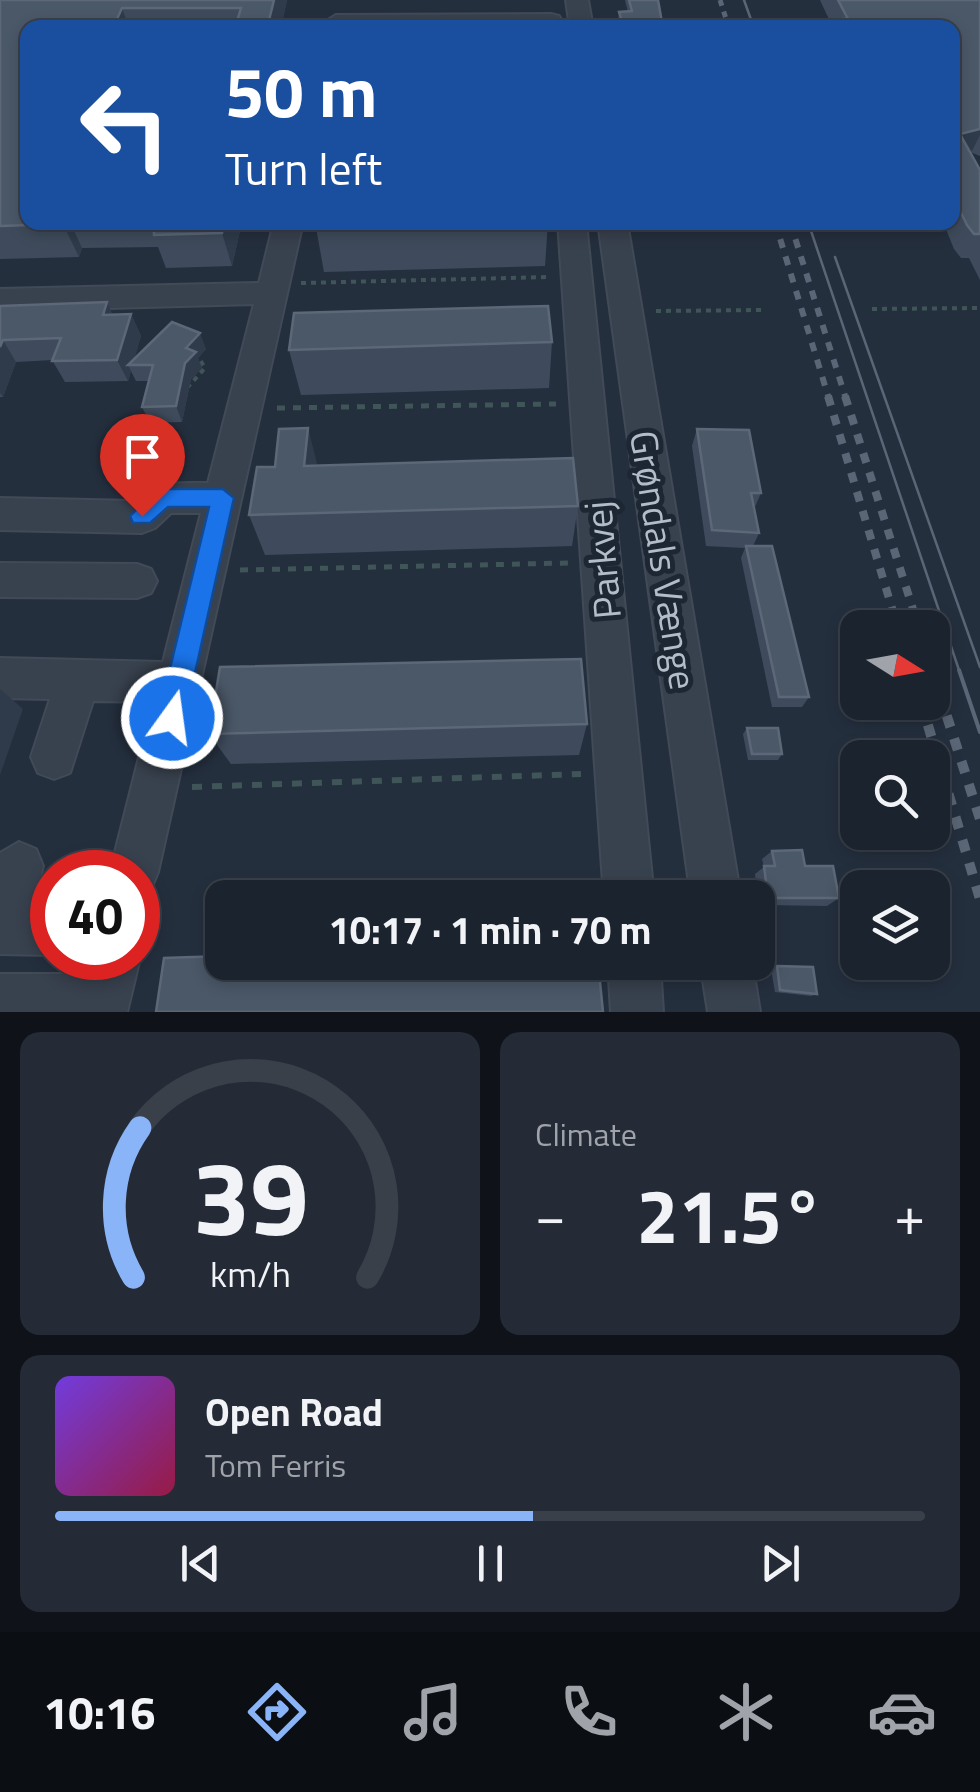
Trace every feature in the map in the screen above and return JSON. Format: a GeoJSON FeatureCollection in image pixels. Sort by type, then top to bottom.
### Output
{"type":"FeatureCollection","features":[{"type":"Feature","properties":{"kind":"street"},"geometry":{"type":"LineString","coordinates":[[337,16],[550,16]]}},
{"type":"Feature","properties":{"kind":"street"},"geometry":{"type":"LineString","coordinates":[[139,850],[288,230]]}},
{"type":"Feature","properties":{"kind":"street","name":"Parkvej"},"geometry":{"type":"LineString","coordinates":[[573,230],[627,880]]}},
{"type":"Feature","properties":{"kind":"street","name":"Grøndals Vænge"},"geometry":{"type":"LineString","coordinates":[[613,230],[713,880]]}},
{"type":"Feature","properties":{"kind":"street"},"geometry":{"type":"LineString","coordinates":[[0,300],[274,288]]}},
{"type":"Feature","properties":{"kind":"street"},"geometry":{"type":"LineString","coordinates":[[0,514],[142,516],[163,498],[223,498]]}},
{"type":"Feature","properties":{"kind":"street"},"geometry":{"type":"LineString","coordinates":[[0,580],[136,582]]}},
{"type":"Feature","properties":{"kind":"street"},"geometry":{"type":"LineString","coordinates":[[0,678],[180,683]]}},
{"type":"Feature","properties":{"kind":"street"},"geometry":{"type":"LineString","coordinates":[[54,757],[78,680]]}},
{"type":"Feature","properties":{"kind":"street"},"geometry":{"type":"LineString","coordinates":[[19,866],[0,929],[30,930]]}},
{"type":"Feature","properties":{"kind":"street"},"geometry":{"type":"LineString","coordinates":[[635,980],[638,1012]]}},
{"type":"Feature","properties":{"kind":"street"},"geometry":{"type":"LineString","coordinates":[[729,980],[734,1012]]}},
{"type":"Feature","properties":{"kind":"street"},"geometry":{"type":"LineString","coordinates":[[0,1000],[107,990]]}},
{"type":"Feature","properties":{"kind":"path"},"geometry":{"type":"LineString","coordinates":[[274,288],[578,276]]}},
{"type":"Feature","properties":{"kind":"path"},"geometry":{"type":"LineString","coordinates":[[872,309],[980,308]]}},
{"type":"Feature","properties":{"kind":"path"},"geometry":{"type":"LineString","coordinates":[[626,311],[763,310]]}},
{"type":"Feature","properties":{"kind":"path"},"geometry":{"type":"LineString","coordinates":[[184,392],[205,368],[200,360]]}},
{"type":"Feature","properties":{"kind":"path"},"geometry":{"type":"LineString","coordinates":[[245,408],[589,404]]}},
{"type":"Feature","properties":{"kind":"path"},"geometry":{"type":"LineString","coordinates":[[207,570],[602,562]]}},
{"type":"Feature","properties":{"kind":"path"},"geometry":{"type":"LineString","coordinates":[[154,789],[619,773]]}},
{"type":"Feature","properties":{"kind":"building"},"geometry":{"type":"Polygon","coordinates":[[[0,0],[274,0],[269,20],[237,20],[241,8],[122,8],[117,20],[20,20],[20,225],[0,226],[0,0]]]}},
{"type":"Feature","properties":{"kind":"building"},"geometry":{"type":"Polygon","coordinates":[[[629,0],[658,0],[662,20],[622,20],[619,12],[632,11],[629,0]]]}},
{"type":"Feature","properties":{"kind":"building"},"geometry":{"type":"Polygon","coordinates":[[[838,0],[980,0],[980,129],[960,134],[960,20],[844,19],[848,19],[838,0]]]}},
{"type":"Feature","properties":{"kind":"building"},"geometry":{"type":"Polygon","coordinates":[[[960,134],[980,170],[980,234],[974,234],[960,211],[960,134]]]}},
{"type":"Feature","properties":{"kind":"building"},"geometry":{"type":"Polygon","coordinates":[[[154,230],[223,230],[222,233],[154,235],[154,230]]]}},
{"type":"Feature","properties":{"kind":"building"},"geometry":{"type":"Polygon","coordinates":[[[107,302],[103,315],[131,314],[117,360],[52,361],[61,338],[3,340],[0,347],[0,306],[107,302]]]}},
{"type":"Feature","properties":{"kind":"building"},"geometry":{"type":"Polygon","coordinates":[[[548,306],[552,342],[289,350],[294,313],[548,306]]]}},
{"type":"Feature","properties":{"kind":"building"},"geometry":{"type":"Polygon","coordinates":[[[172,322],[200,333],[186,348],[196,352],[185,363],[176,406],[142,407],[153,365],[128,365],[172,322]]]}},
{"type":"Feature","properties":{"kind":"building"},"geometry":{"type":"Polygon","coordinates":[[[308,428],[304,466],[573,458],[578,506],[249,515],[257,467],[275,467],[279,429],[308,428]]]}},
{"type":"Feature","properties":{"kind":"building"},"geometry":{"type":"Polygon","coordinates":[[[697,429],[749,430],[761,493],[751,493],[759,533],[712,530],[697,429]]]}},
{"type":"Feature","properties":{"kind":"building"},"geometry":{"type":"Polygon","coordinates":[[[746,546],[772,546],[809,697],[779,697],[746,546]]]}},
{"type":"Feature","properties":{"kind":"building"},"geometry":{"type":"Polygon","coordinates":[[[581,659],[587,724],[209,734],[220,667],[581,659]]]}},
{"type":"Feature","properties":{"kind":"building"},"geometry":{"type":"Polygon","coordinates":[[[747,728],[778,728],[782,754],[752,754],[747,728]]]}},
{"type":"Feature","properties":{"kind":"building"},"geometry":{"type":"Polygon","coordinates":[[[802,850],[805,866],[833,866],[839,898],[775,898],[775,880],[766,880],[764,866],[775,866],[772,851],[802,850]]]}},
{"type":"Feature","properties":{"kind":"building"},"geometry":{"type":"Polygon","coordinates":[[[205,957],[205,980],[600,980],[603,1012],[156,1012],[164,958],[205,957]]]}},
{"type":"Feature","properties":{"kind":"building"},"geometry":{"type":"Polygon","coordinates":[[[777,966],[813,967],[817,994],[780,990],[777,966]]]}},
{"type":"Feature","properties":{"kind":"tram line"},"geometry":{"type":"LineString","coordinates":[[744,0],[751,20]]}},
{"type":"Feature","properties":{"kind":"tram line"},"geometry":{"type":"LineString","coordinates":[[811,230],[960,673]]}},
{"type":"Feature","properties":{"kind":"tram line"},"geometry":{"type":"LineString","coordinates":[[835,257],[980,667]]}},
{"type":"Feature","properties":{"kind":"tram line"},"geometry":{"type":"LineString","coordinates":[[959,670],[980,732]]}},
{"type":"Feature","properties":{"kind":"railway"},"geometry":{"type":"LineString","coordinates":[[720,0],[726,20]]}},
{"type":"Feature","properties":{"kind":"railway"},"geometry":{"type":"LineString","coordinates":[[777,230],[829,399]]}},
{"type":"Feature","properties":{"kind":"railway"},"geometry":{"type":"LineString","coordinates":[[793,230],[846,399]]}},
{"type":"Feature","properties":{"kind":"railway"},"geometry":{"type":"LineString","coordinates":[[828,396],[893,610]]}},
{"type":"Feature","properties":{"kind":"railway"},"geometry":{"type":"LineString","coordinates":[[845,396],[913,610]]}},
{"type":"Feature","properties":{"kind":"railway"},"geometry":{"type":"LineString","coordinates":[[926,720],[980,899]]}},
{"type":"Feature","properties":{"kind":"railway"},"geometry":{"type":"LineString","coordinates":[[948,720],[980,819]]}},
{"type":"Feature","properties":{"kind":"route"},"geometry":{"type":"LineString","coordinates":[[142,516],[163,498],[223,498],[172,718]]}}]}
